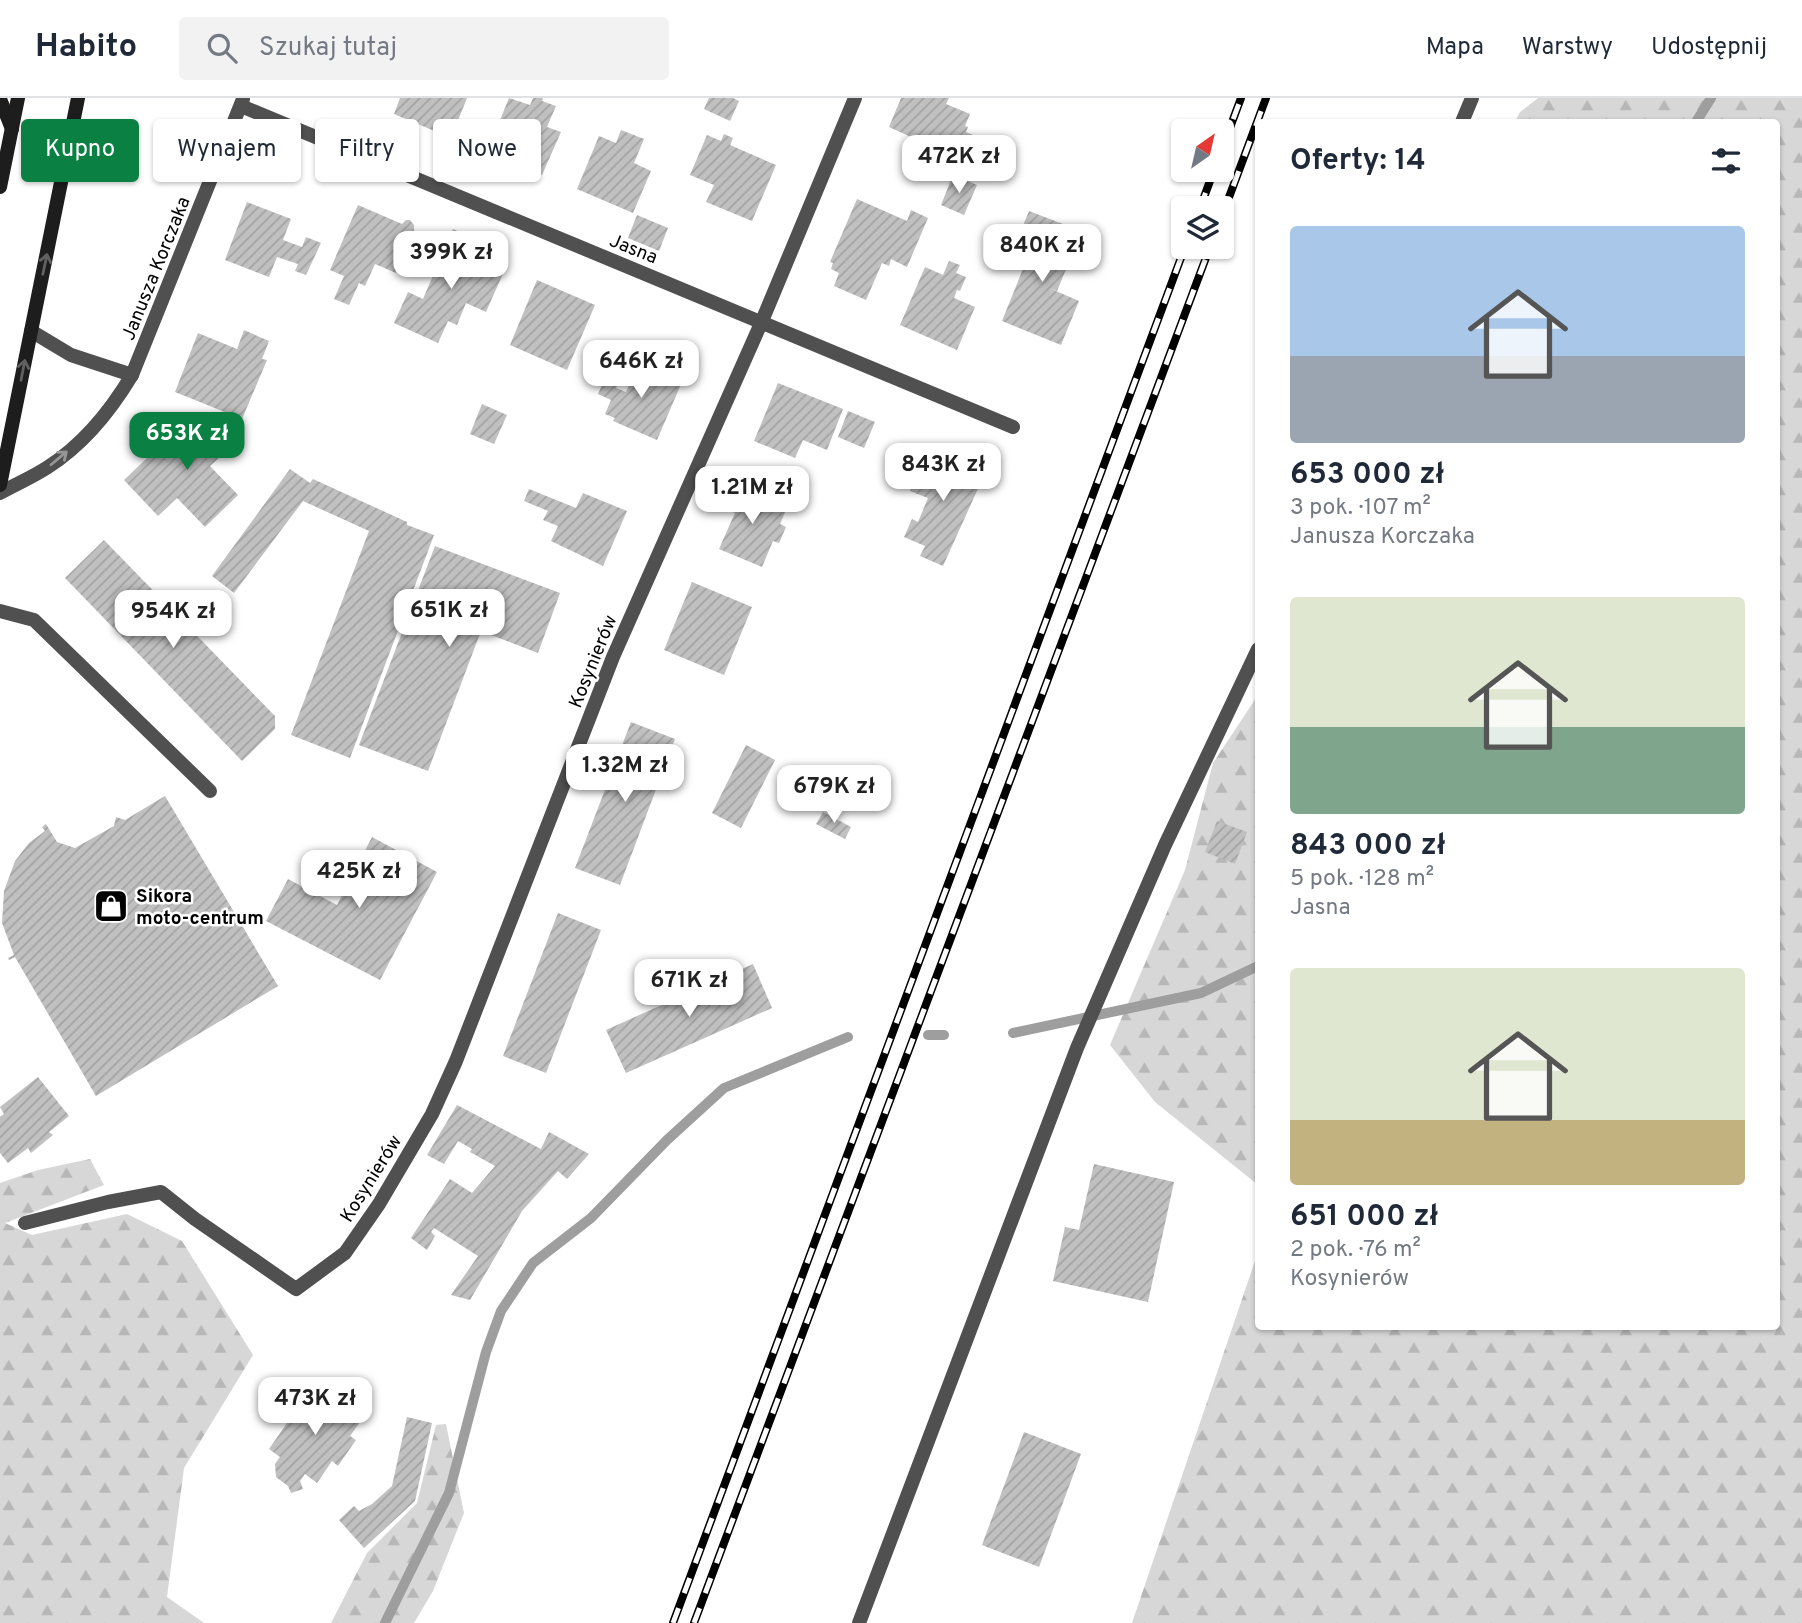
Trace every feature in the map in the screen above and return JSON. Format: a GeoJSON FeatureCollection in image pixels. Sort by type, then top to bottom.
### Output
{"type":"FeatureCollection","features":[{"type":"Feature","properties":{"kind":"main road"},"geometry":{"type":"LineString","coordinates":[[0,187],[18,98]]}},
{"type":"Feature","properties":{"kind":"main road"},"geometry":{"type":"LineString","coordinates":[[0,485],[78,98]]}},
{"type":"Feature","properties":{"kind":"main road"},"geometry":{"type":"LineString","coordinates":[[0,99],[12,129]]}},
{"type":"Feature","properties":{"kind":"street","name":"Kosynierów"},"geometry":{"type":"LineString","coordinates":[[25,1223],[161,1192],[296,1289],[345,1252],[379,1204],[432,1114],[456,1061],[613,657],[762,321],[855,98]]}},
{"type":"Feature","properties":{"kind":"street"},"geometry":{"type":"LineString","coordinates":[[1463,119],[1472,98]]}},
{"type":"Feature","properties":{"kind":"street","name":"Jasna"},"geometry":{"type":"LineString","coordinates":[[242,102],[1013,426]]}},
{"type":"Feature","properties":{"kind":"street","name":"Janusza Korczaka"},"geometry":{"type":"LineString","coordinates":[[0,493],[49,466],[87,435],[113,407],[132,375],[242,102]]}},
{"type":"Feature","properties":{"kind":"street"},"geometry":{"type":"LineString","coordinates":[[31,331],[71,355],[132,375]]}},
{"type":"Feature","properties":{"kind":"street"},"geometry":{"type":"LineString","coordinates":[[0,611],[34,620],[210,791]]}},
{"type":"Feature","properties":{"kind":"street"},"geometry":{"type":"LineString","coordinates":[[859,1623],[1077,1048],[1165,845],[1255,655]]}},
{"type":"Feature","properties":{"kind":"green space"},"geometry":{"type":"Polygon","coordinates":[[[1538,98],[1802,98],[1802,1623],[1132,1623],[1255,1261],[1255,1330],[1780,1330],[1780,119],[1516,119],[1520,112],[1538,98]]]}},
{"type":"Feature","properties":{"kind":"green space"},"geometry":{"type":"Polygon","coordinates":[[[1255,700],[1255,1183],[1155,1102],[1110,1045],[1185,870],[1213,763],[1255,700]]]}},
{"type":"Feature","properties":{"kind":"green space"},"geometry":{"type":"Polygon","coordinates":[[[90,1159],[104,1185],[5,1223],[32,1235],[127,1214],[182,1241],[253,1355],[184,1468],[167,1597],[204,1623],[0,1623],[0,1183],[38,1170],[90,1159]]]}},
{"type":"Feature","properties":{"kind":"green space"},"geometry":{"type":"Polygon","coordinates":[[[446,1424],[464,1513],[433,1591],[414,1623],[331,1623],[367,1553],[417,1503],[436,1425],[446,1424]]]}},
{"type":"Feature","properties":{"kind":"building"},"geometry":{"type":"Polygon","coordinates":[[[400,98],[467,98],[459,119],[433,119],[433,130],[419,125],[419,119],[406,119],[394,114],[400,98]]]}},
{"type":"Feature","properties":{"kind":"building"},"geometry":{"type":"Polygon","coordinates":[[[509,98],[530,105],[533,98],[543,98],[542,101],[556,106],[547,127],[561,132],[542,175],[541,119],[500,119],[509,98]]]}},
{"type":"Feature","properties":{"kind":"building"},"geometry":{"type":"Polygon","coordinates":[[[709,98],[733,98],[739,101],[730,121],[704,109],[709,98]]]}},
{"type":"Feature","properties":{"kind":"building"},"geometry":{"type":"Polygon","coordinates":[[[901,98],[949,98],[946,104],[970,114],[965,126],[968,127],[966,132],[987,141],[986,144],[979,141],[977,146],[983,149],[981,154],[958,150],[955,157],[889,127],[901,98]]]}},
{"type":"Feature","properties":{"kind":"building"},"geometry":{"type":"Polygon","coordinates":[[[621,130],[644,139],[634,163],[651,171],[633,213],[577,189],[599,136],[616,143],[621,130]]]}},
{"type":"Feature","properties":{"kind":"building"},"geometry":{"type":"Polygon","coordinates":[[[724,134],[733,138],[730,145],[776,165],[752,221],[706,202],[714,185],[690,175],[707,135],[721,141],[724,134]]]}},
{"type":"Feature","properties":{"kind":"building"},"geometry":{"type":"Polygon","coordinates":[[[953,175],[977,185],[964,215],[941,205],[953,175]]]}},
{"type":"Feature","properties":{"kind":"building"},"geometry":{"type":"Polygon","coordinates":[[[857,199],[907,221],[911,210],[928,218],[907,267],[891,259],[889,266],[882,263],[866,300],[834,286],[839,273],[831,269],[833,263],[830,262],[857,199]]]}},
{"type":"Feature","properties":{"kind":"building"},"geometry":{"type":"Polygon","coordinates":[[[247,202],[291,219],[283,240],[302,247],[306,237],[321,243],[306,275],[295,271],[298,264],[277,257],[269,277],[225,260],[247,202]]]}},
{"type":"Feature","properties":{"kind":"building"},"geometry":{"type":"Polygon","coordinates":[[[358,205],[402,224],[410,220],[414,230],[396,273],[375,264],[365,286],[359,283],[349,305],[334,299],[344,276],[330,270],[358,205]]]}},
{"type":"Feature","properties":{"kind":"building"},"geometry":{"type":"Polygon","coordinates":[[[1029,211],[1068,226],[1059,249],[1064,252],[1059,264],[1067,267],[1057,291],[1049,288],[1079,301],[1061,345],[1002,321],[1035,239],[1020,233],[1029,211]]]}},
{"type":"Feature","properties":{"kind":"building"},"geometry":{"type":"Polygon","coordinates":[[[637,215],[668,228],[659,251],[628,238],[637,215]]]}},
{"type":"Feature","properties":{"kind":"building"},"geometry":{"type":"Polygon","coordinates":[[[453,229],[468,236],[462,249],[505,269],[486,312],[466,303],[457,325],[448,321],[438,343],[394,323],[408,292],[423,299],[453,229]]]}},
{"type":"Feature","properties":{"kind":"building"},"geometry":{"type":"Polygon","coordinates":[[[949,261],[960,265],[956,273],[966,277],[954,298],[975,307],[957,350],[900,325],[925,267],[943,275],[949,261]]]}},
{"type":"Feature","properties":{"kind":"building"},"geometry":{"type":"Polygon","coordinates":[[[537,280],[595,305],[567,370],[510,345],[537,280]]]}},
{"type":"Feature","properties":{"kind":"building"},"geometry":{"type":"Polygon","coordinates":[[[244,330],[269,341],[262,359],[267,360],[242,419],[175,392],[198,333],[237,349],[244,330]]]}},
{"type":"Feature","properties":{"kind":"building"},"geometry":{"type":"Polygon","coordinates":[[[638,364],[682,382],[657,440],[613,421],[615,418],[605,414],[611,400],[598,394],[608,372],[621,377],[616,388],[626,392],[638,364]]]}},
{"type":"Feature","properties":{"kind":"building"},"geometry":{"type":"Polygon","coordinates":[[[778,383],[843,409],[827,450],[803,440],[795,458],[754,441],[778,383]]]}},
{"type":"Feature","properties":{"kind":"building"},"geometry":{"type":"Polygon","coordinates":[[[482,404],[507,415],[494,444],[470,434],[482,404]]]}},
{"type":"Feature","properties":{"kind":"building"},"geometry":{"type":"Polygon","coordinates":[[[848,411],[875,422],[864,448],[838,437],[848,411]]]}},
{"type":"Feature","properties":{"kind":"building"},"geometry":{"type":"Polygon","coordinates":[[[190,417],[244,439],[240,449],[232,446],[210,466],[238,495],[205,527],[177,498],[158,516],[124,480],[190,417]]]}},
{"type":"Feature","properties":{"kind":"building"},"geometry":{"type":"Polygon","coordinates":[[[929,447],[986,471],[943,566],[920,556],[925,546],[904,537],[912,519],[918,522],[928,498],[910,491],[929,447]]]}},
{"type":"Feature","properties":{"kind":"building"},"geometry":{"type":"Polygon","coordinates":[[[290,469],[310,483],[313,479],[407,522],[407,525],[434,535],[350,758],[291,735],[369,531],[303,501],[234,593],[212,576],[290,469]]]}},
{"type":"Feature","properties":{"kind":"building"},"geometry":{"type":"Polygon","coordinates":[[[734,485],[786,510],[780,524],[786,527],[779,543],[773,541],[762,567],[719,549],[735,513],[725,508],[734,485]]]}},
{"type":"Feature","properties":{"kind":"building"},"geometry":{"type":"Polygon","coordinates":[[[529,489],[576,508],[583,493],[627,511],[603,566],[551,541],[558,526],[543,520],[548,511],[524,501],[529,489]]]}},
{"type":"Feature","properties":{"kind":"building"},"geometry":{"type":"Polygon","coordinates":[[[104,540],[275,716],[275,729],[242,761],[65,578],[104,540]]]}},
{"type":"Feature","properties":{"kind":"building"},"geometry":{"type":"Polygon","coordinates":[[[435,546],[560,593],[538,653],[481,631],[428,771],[359,745],[435,546]]]}},
{"type":"Feature","properties":{"kind":"building"},"geometry":{"type":"Polygon","coordinates":[[[692,582],[752,607],[724,675],[664,650],[692,582]]]}},
{"type":"Feature","properties":{"kind":"building"},"geometry":{"type":"Polygon","coordinates":[[[631,722],[675,739],[620,885],[575,868],[631,722]]]}},
{"type":"Feature","properties":{"kind":"building"},"geometry":{"type":"Polygon","coordinates":[[[746,745],[775,760],[741,828],[712,813],[746,745]]]}},
{"type":"Feature","properties":{"kind":"building"},"geometry":{"type":"Polygon","coordinates":[[[165,796],[278,986],[96,1096],[15,957],[9,960],[8,958],[14,955],[2,923],[4,891],[15,861],[29,843],[45,831],[42,827],[46,824],[57,842],[75,848],[114,826],[116,817],[125,820],[165,796]]]}},
{"type":"Feature","properties":{"kind":"building"},"geometry":{"type":"Polygon","coordinates":[[[823,812],[851,827],[845,839],[816,824],[823,812]]]}},
{"type":"Feature","properties":{"kind":"building"},"geometry":{"type":"Polygon","coordinates":[[[1217,821],[1247,832],[1235,864],[1205,852],[1217,821]]]}},
{"type":"Feature","properties":{"kind":"building"},"geometry":{"type":"Polygon","coordinates":[[[372,837],[437,872],[380,980],[266,921],[288,879],[337,905],[372,837]]]}},
{"type":"Feature","properties":{"kind":"building"},"geometry":{"type":"Polygon","coordinates":[[[558,913],[601,930],[546,1073],[503,1056],[558,913]]]}},
{"type":"Feature","properties":{"kind":"building"},"geometry":{"type":"Polygon","coordinates":[[[753,964],[772,1008],[626,1073],[606,1030],[753,964]]]}},
{"type":"Feature","properties":{"kind":"building"},"geometry":{"type":"Polygon","coordinates":[[[38,1077],[69,1116],[49,1132],[53,1135],[31,1153],[28,1148],[8,1163],[0,1153],[0,1117],[4,1114],[0,1107],[38,1077]]]}},
{"type":"Feature","properties":{"kind":"building"},"geometry":{"type":"Polygon","coordinates":[[[457,1105],[541,1149],[549,1132],[589,1154],[567,1179],[558,1171],[522,1211],[470,1300],[451,1295],[478,1256],[434,1228],[431,1232],[435,1236],[427,1250],[411,1238],[450,1179],[472,1193],[495,1166],[470,1152],[472,1149],[458,1141],[444,1164],[427,1155],[457,1105]]]}},
{"type":"Feature","properties":{"kind":"building"},"geometry":{"type":"Polygon","coordinates":[[[1094,1164],[1174,1182],[1148,1302],[1053,1281],[1065,1227],[1079,1230],[1094,1164]]]}},
{"type":"Feature","properties":{"kind":"building"},"geometry":{"type":"Polygon","coordinates":[[[316,1381],[365,1415],[350,1436],[356,1440],[338,1466],[332,1461],[317,1483],[305,1474],[300,1481],[303,1489],[291,1493],[288,1486],[276,1477],[275,1464],[280,1457],[269,1449],[316,1381]]]}},
{"type":"Feature","properties":{"kind":"building"},"geometry":{"type":"Polygon","coordinates":[[[407,1417],[432,1423],[415,1501],[364,1548],[339,1520],[354,1506],[359,1511],[372,1504],[392,1486],[407,1417]]]}},
{"type":"Feature","properties":{"kind":"building"},"geometry":{"type":"Polygon","coordinates":[[[1024,1432],[1081,1454],[1039,1567],[982,1545],[1024,1432]]]}},
{"type":"Feature","properties":{"kind":"waterway"},"geometry":{"type":"LineString","coordinates":[[1698,119],[1711,98]]}},
{"type":"Feature","properties":{"kind":"waterway"},"geometry":{"type":"LineString","coordinates":[[1013,1033],[1201,993],[1255,967]]}},
{"type":"Feature","properties":{"kind":"waterway"},"geometry":{"type":"LineString","coordinates":[[928,1035],[944,1035]]}},
{"type":"Feature","properties":{"kind":"waterway"},"geometry":{"type":"LineString","coordinates":[[385,1623],[449,1493],[486,1352],[501,1311],[533,1263],[591,1218],[667,1140],[724,1088],[848,1037]]}},
{"type":"Feature","properties":{"kind":"railway"},"geometry":{"type":"LineString","coordinates":[[1233,119],[1241,98]]}},
{"type":"Feature","properties":{"kind":"railway"},"geometry":{"type":"LineString","coordinates":[[1258,119],[1266,98]]}},
{"type":"Feature","properties":{"kind":"railway"},"geometry":{"type":"LineString","coordinates":[[1229,196],[1255,128]]}},
{"type":"Feature","properties":{"kind":"railway"},"geometry":{"type":"LineString","coordinates":[[1204,196],[1210,182]]}},
{"type":"Feature","properties":{"kind":"railway"},"geometry":{"type":"LineString","coordinates":[[673,1623],[1181,259]]}},
{"type":"Feature","properties":{"kind":"railway"},"geometry":{"type":"LineString","coordinates":[[694,1623],[1206,259]]}},
{"type":"Feature","properties":{"kind":"place","name":"Sikora moto-centrum"},"geometry":{"type":"Point","coordinates":[111,906]}}]}
